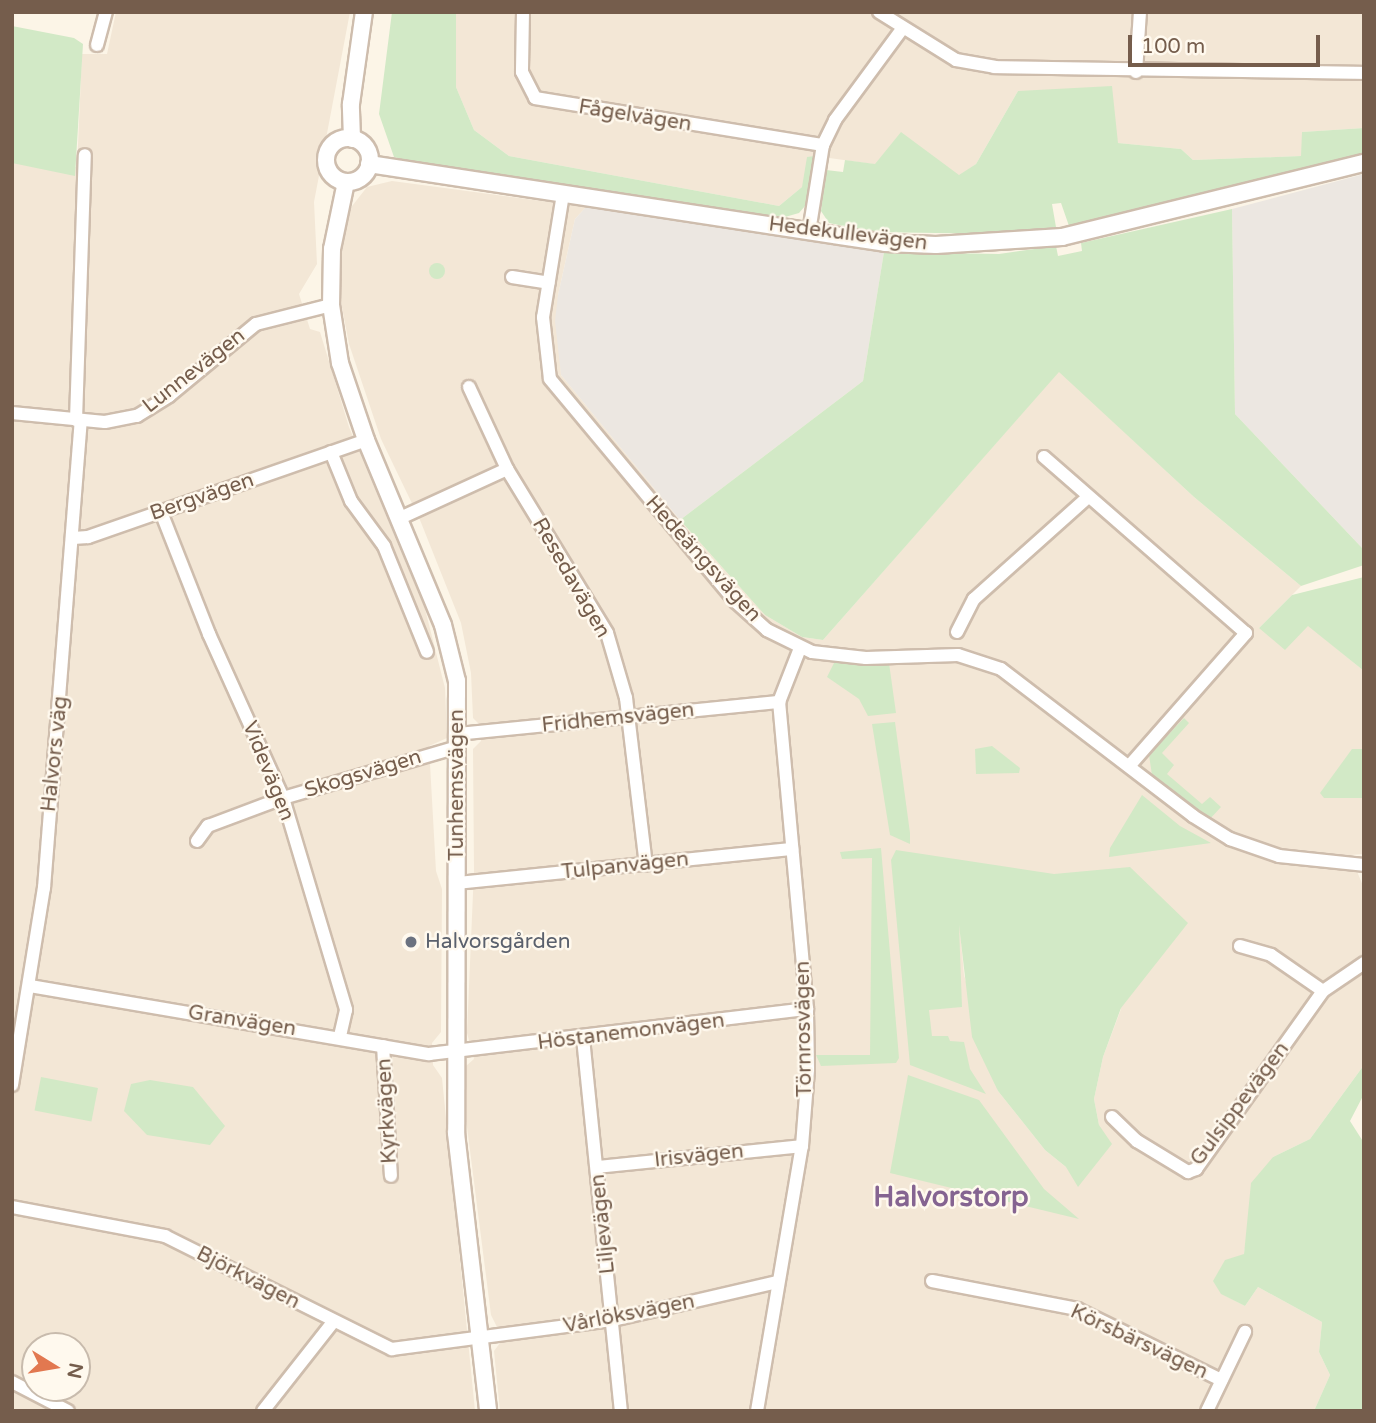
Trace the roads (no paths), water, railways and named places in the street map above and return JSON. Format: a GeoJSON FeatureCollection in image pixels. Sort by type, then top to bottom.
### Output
{"type":"FeatureCollection","features":[{"type":"Feature","properties":{"kind":"street"},"geometry":{"type":"LineString","coordinates":[[97,45],[106,12]]}},
{"type":"Feature","properties":{"kind":"street"},"geometry":{"type":"LineString","coordinates":[[352,139],[351,104],[364,12]]}},
{"type":"Feature","properties":{"kind":"street","name":"Fågelvägen"},"geometry":{"type":"LineString","coordinates":[[523,12],[522,72],[535,97],[823,145]]}},
{"type":"Feature","properties":{"kind":"street"},"geometry":{"type":"LineString","coordinates":[[879,12],[902,29],[956,60],[994,67],[1136,72],[1364,73]]}},
{"type":"Feature","properties":{"kind":"street"},"geometry":{"type":"LineString","coordinates":[[1136,72],[1140,12]]}},
{"type":"Feature","properties":{"kind":"street"},"geometry":{"type":"LineString","coordinates":[[809,232],[823,145],[835,120],[902,29]]}},
{"type":"Feature","properties":{"kind":"street"},"geometry":{"type":"LineString","coordinates":[[352,139],[365,148],[369,164],[361,177],[346,182],[331,174],[326,158],[335,143],[352,139]]}},
{"type":"Feature","properties":{"kind":"street","name":"Halvors väg"},"geometry":{"type":"LineString","coordinates":[[12,1085],[44,888],[73,538],[79,421],[85,155]]}},
{"type":"Feature","properties":{"kind":"street","name":"Hedekullevägen"},"geometry":{"type":"LineString","coordinates":[[369,164],[809,232],[936,245],[1062,237],[1364,163]]}},
{"type":"Feature","properties":{"kind":"street","name":"Tunhemsvägen"},"geometry":{"type":"LineString","coordinates":[[346,182],[334,222],[331,305],[340,363],[366,440],[453,657],[457,740],[454,1054],[456,1133],[488,1411]]}},
{"type":"Feature","properties":{"kind":"street","name":"Hedeängsvägen"},"geometry":{"type":"LineString","coordinates":[[563,194],[542,341],[550,379],[736,602],[767,629],[800,648],[855,657],[936,653],[978,660],[1019,681],[1129,766],[1230,839],[1279,856],[1364,865]]}},
{"type":"Feature","properties":{"kind":"street"},"geometry":{"type":"LineString","coordinates":[[512,277],[549,283]]}},
{"type":"Feature","properties":{"kind":"street","name":"Lunnevägen"},"geometry":{"type":"LineString","coordinates":[[12,413],[79,421],[121,421],[152,409],[244,331],[266,320],[331,305]]}},
{"type":"Feature","properties":{"kind":"street","name":"Resedavägen"},"geometry":{"type":"LineString","coordinates":[[469,387],[507,469],[607,633],[629,717],[646,864]]}},
{"type":"Feature","properties":{"kind":"street","name":"Bergvägen"},"geometry":{"type":"LineString","coordinates":[[73,538],[161,512],[366,440]]}},
{"type":"Feature","properties":{"kind":"street"},"geometry":{"type":"LineString","coordinates":[[331,452],[351,501],[384,546],[419,624],[427,652]]}},
{"type":"Feature","properties":{"kind":"street"},"geometry":{"type":"LineString","coordinates":[[1044,457],[1246,633],[1129,766]]}},
{"type":"Feature","properties":{"kind":"street"},"geometry":{"type":"LineString","coordinates":[[398,519],[507,469]]}},
{"type":"Feature","properties":{"kind":"street"},"geometry":{"type":"LineString","coordinates":[[957,632],[974,599],[1088,497]]}},
{"type":"Feature","properties":{"kind":"street","name":"Videvägen"},"geometry":{"type":"LineString","coordinates":[[161,512],[209,634],[282,798],[346,1010],[340,1037]]}},
{"type":"Feature","properties":{"kind":"street","name":"Törnrosvägen"},"geometry":{"type":"LineString","coordinates":[[757,1411],[802,1146],[807,1009],[779,702],[800,648]]}},
{"type":"Feature","properties":{"kind":"street","name":"Fridhemsvägen"},"geometry":{"type":"LineString","coordinates":[[457,740],[629,717],[779,702]]}},
{"type":"Feature","properties":{"kind":"street","name":"Skogsvägen"},"geometry":{"type":"LineString","coordinates":[[197,841],[208,826],[282,798],[457,740]]}},
{"type":"Feature","properties":{"kind":"street","name":"Tulpanvägen"},"geometry":{"type":"LineString","coordinates":[[457,883],[792,849]]}},
{"type":"Feature","properties":{"kind":"street"},"geometry":{"type":"LineString","coordinates":[[1240,946],[1270,955],[1323,991]]}},
{"type":"Feature","properties":{"kind":"street","name":"Gulsippevägen"},"geometry":{"type":"LineString","coordinates":[[1112,1117],[1136,1141],[1188,1172],[1196,1169],[1323,991],[1364,963]]}},
{"type":"Feature","properties":{"kind":"street","name":"Granvägen"},"geometry":{"type":"LineString","coordinates":[[30,986],[383,1046],[454,1054]]}},
{"type":"Feature","properties":{"kind":"street","name":"Höstanemonvägen"},"geometry":{"type":"LineString","coordinates":[[454,1054],[807,1009]]}},
{"type":"Feature","properties":{"kind":"street","name":"Liljevägen"},"geometry":{"type":"LineString","coordinates":[[583,1038],[621,1411]]}},
{"type":"Feature","properties":{"kind":"street","name":"Kyrkvägen"},"geometry":{"type":"LineString","coordinates":[[383,1046],[391,1176]]}},
{"type":"Feature","properties":{"kind":"street","name":"Irisvägen"},"geometry":{"type":"LineString","coordinates":[[597,1167],[802,1146]]}},
{"type":"Feature","properties":{"kind":"street","name":"Björkvägen"},"geometry":{"type":"LineString","coordinates":[[12,1207],[165,1236],[333,1322],[392,1349],[479,1339]]}},
{"type":"Feature","properties":{"kind":"street","name":"Körsbärsvägen"},"geometry":{"type":"LineString","coordinates":[[932,1281],[1077,1309],[1221,1380]]}},
{"type":"Feature","properties":{"kind":"street","name":"Vårlöksvägen"},"geometry":{"type":"LineString","coordinates":[[479,1339],[613,1320],[777,1282]]}},
{"type":"Feature","properties":{"kind":"street"},"geometry":{"type":"LineString","coordinates":[[263,1411],[333,1322]]}},
{"type":"Feature","properties":{"kind":"street"},"geometry":{"type":"LineString","coordinates":[[1207,1411],[1245,1332]]}},
{"type":"Feature","properties":{"kind":"street"},"geometry":{"type":"LineString","coordinates":[[12,1382],[68,1411]]}},
{"type":"Feature","properties":{"kind":"place","name":"Halvorsgården"},"geometry":{"type":"Point","coordinates":[411,942]}},
{"type":"Feature","properties":{"kind":"district","name":"Halvorstorp"},"geometry":{"type":"Point","coordinates":[951,1197]}}]}
